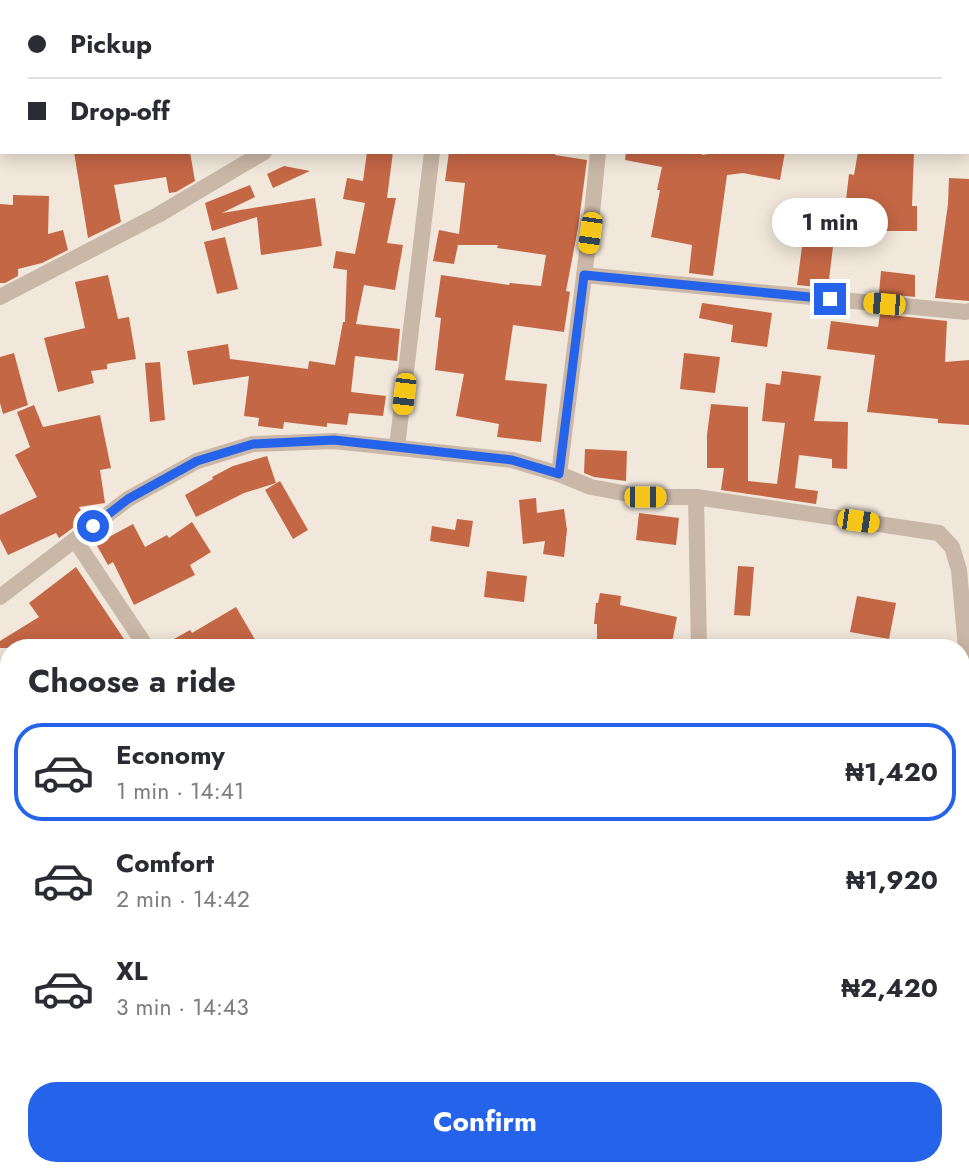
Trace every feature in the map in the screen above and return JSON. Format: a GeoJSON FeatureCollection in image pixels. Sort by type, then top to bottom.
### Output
{"type":"FeatureCollection","features":[{"type":"Feature","properties":{"kind":"street"},"geometry":{"type":"LineString","coordinates":[[0,297],[158,215],[261,154]]}},
{"type":"Feature","properties":{"kind":"street"},"geometry":{"type":"LineString","coordinates":[[397,447],[432,154]]}},
{"type":"Feature","properties":{"kind":"street"},"geometry":{"type":"LineString","coordinates":[[559,474],[598,154]]}},
{"type":"Feature","properties":{"kind":"street"},"geometry":{"type":"LineString","coordinates":[[584,275],[969,311]]}},
{"type":"Feature","properties":{"kind":"street"},"geometry":{"type":"LineString","coordinates":[[0,597],[128,499],[197,461],[253,444],[334,440],[512,460],[591,486],[645,497],[696,497],[939,533],[952,547],[958,570],[965,639]]}},
{"type":"Feature","properties":{"kind":"street"},"geometry":{"type":"LineString","coordinates":[[696,497],[699,639]]}},
{"type":"Feature","properties":{"kind":"street"},"geometry":{"type":"LineString","coordinates":[[75,540],[141,639]]}},
{"type":"Feature","properties":{"kind":"building"},"geometry":{"type":"Polygon","coordinates":[[[74,154],[190,154],[195,181],[176,192],[169,193],[166,177],[114,185],[121,222],[88,238],[74,154]]]}},
{"type":"Feature","properties":{"kind":"building"},"geometry":{"type":"Polygon","coordinates":[[[367,154],[393,154],[387,198],[396,198],[387,243],[403,245],[395,290],[364,285],[356,324],[400,329],[397,361],[355,356],[351,392],[386,396],[383,416],[349,413],[347,425],[327,423],[327,427],[284,422],[283,429],[258,426],[259,418],[244,416],[249,376],[193,385],[187,351],[228,344],[230,359],[308,369],[309,361],[335,365],[345,322],[347,270],[333,268],[336,251],[355,254],[365,203],[343,199],[347,178],[363,181],[367,154]]]}},
{"type":"Feature","properties":{"kind":"building"},"geometry":{"type":"Polygon","coordinates":[[[449,154],[555,154],[587,160],[566,291],[570,292],[564,332],[513,325],[505,380],[547,384],[541,442],[497,437],[499,424],[456,416],[464,374],[435,370],[441,318],[435,317],[441,275],[509,285],[541,286],[546,255],[497,248],[498,245],[458,245],[454,264],[433,261],[439,230],[459,234],[465,183],[445,181],[449,154]]]}},
{"type":"Feature","properties":{"kind":"building"},"geometry":{"type":"Polygon","coordinates":[[[626,154],[785,154],[780,180],[743,173],[727,175],[713,276],[689,273],[692,245],[651,237],[662,167],[625,160],[626,154]]]}},
{"type":"Feature","properties":{"kind":"building"},"geometry":{"type":"Polygon","coordinates":[[[858,154],[914,154],[912,206],[917,206],[917,231],[882,231],[881,236],[835,230],[828,288],[797,285],[804,231],[791,229],[795,198],[840,203],[841,200],[846,200],[849,174],[854,175],[858,154]]]}},
{"type":"Feature","properties":{"kind":"building"},"geometry":{"type":"Polygon","coordinates":[[[284,166],[310,171],[273,188],[267,174],[284,166]]]}},
{"type":"Feature","properties":{"kind":"building"},"geometry":{"type":"Polygon","coordinates":[[[949,178],[969,179],[969,301],[935,298],[949,178]]]}},
{"type":"Feature","properties":{"kind":"building"},"geometry":{"type":"Polygon","coordinates":[[[250,185],[255,197],[222,213],[315,198],[322,246],[261,255],[257,217],[212,231],[205,203],[250,185]]]}},
{"type":"Feature","properties":{"kind":"building"},"geometry":{"type":"Polygon","coordinates":[[[13,195],[49,196],[48,234],[63,230],[68,250],[42,263],[18,269],[18,276],[0,283],[0,204],[13,205],[13,195]]]}},
{"type":"Feature","properties":{"kind":"building"},"geometry":{"type":"Polygon","coordinates":[[[225,237],[238,289],[217,294],[204,242],[225,237]]]}},
{"type":"Feature","properties":{"kind":"building"},"geometry":{"type":"Polygon","coordinates":[[[881,271],[915,275],[915,297],[879,293],[881,271]]]}},
{"type":"Feature","properties":{"kind":"building"},"geometry":{"type":"Polygon","coordinates":[[[108,275],[118,319],[129,317],[136,359],[107,364],[107,369],[91,371],[94,383],[58,392],[44,338],[85,328],[75,282],[108,275]]]}},
{"type":"Feature","properties":{"kind":"building"},"geometry":{"type":"Polygon","coordinates":[[[702,303],[772,313],[767,347],[731,342],[733,325],[699,318],[702,303]]]}},
{"type":"Feature","properties":{"kind":"building"},"geometry":{"type":"Polygon","coordinates":[[[880,314],[947,321],[945,362],[969,360],[969,425],[867,412],[875,355],[827,349],[831,321],[878,327],[880,314]]]}},
{"type":"Feature","properties":{"kind":"building"},"geometry":{"type":"Polygon","coordinates":[[[14,353],[28,405],[3,414],[0,403],[0,357],[14,353]]]}},
{"type":"Feature","properties":{"kind":"building"},"geometry":{"type":"Polygon","coordinates":[[[684,353],[720,357],[715,393],[680,389],[684,353]]]}},
{"type":"Feature","properties":{"kind":"building"},"geometry":{"type":"Polygon","coordinates":[[[160,362],[165,420],[150,422],[145,363],[160,362]]]}},
{"type":"Feature","properties":{"kind":"building"},"geometry":{"type":"Polygon","coordinates":[[[782,371],[821,376],[814,421],[848,422],[847,469],[832,468],[832,459],[799,455],[795,488],[818,491],[816,504],[721,490],[724,468],[707,468],[711,404],[748,407],[748,481],[777,484],[785,423],[762,421],[766,383],[780,385],[782,371]]]}},
{"type":"Feature","properties":{"kind":"building"},"geometry":{"type":"Polygon","coordinates":[[[34,405],[43,427],[100,415],[111,468],[100,470],[105,503],[79,507],[86,518],[59,538],[56,533],[8,555],[0,539],[0,515],[37,497],[15,455],[30,447],[17,412],[34,405]]]}},
{"type":"Feature","properties":{"kind":"building"},"geometry":{"type":"Polygon","coordinates":[[[585,449],[627,451],[626,481],[584,473],[585,449]]]}},
{"type":"Feature","properties":{"kind":"building"},"geometry":{"type":"Polygon","coordinates":[[[267,456],[276,483],[244,493],[196,517],[185,495],[233,466],[267,456]]]}},
{"type":"Feature","properties":{"kind":"building"},"geometry":{"type":"Polygon","coordinates":[[[280,481],[308,530],[293,539],[265,490],[280,481]]]}},
{"type":"Feature","properties":{"kind":"building"},"geometry":{"type":"Polygon","coordinates":[[[536,498],[537,513],[564,509],[567,530],[564,557],[543,554],[545,541],[523,544],[519,500],[536,498]]]}},
{"type":"Feature","properties":{"kind":"building"},"geometry":{"type":"Polygon","coordinates":[[[639,513],[679,518],[676,545],[636,540],[639,513]]]}},
{"type":"Feature","properties":{"kind":"building"},"geometry":{"type":"Polygon","coordinates":[[[457,519],[473,521],[469,547],[430,541],[432,526],[455,530],[457,519]]]}},
{"type":"Feature","properties":{"kind":"building"},"geometry":{"type":"Polygon","coordinates":[[[192,522],[211,552],[190,565],[195,575],[134,605],[113,562],[108,565],[96,544],[133,524],[145,547],[167,535],[169,538],[192,522]]]}},
{"type":"Feature","properties":{"kind":"building"},"geometry":{"type":"Polygon","coordinates":[[[738,566],[754,567],[750,616],[734,615],[738,566]]]}},
{"type":"Feature","properties":{"kind":"building"},"geometry":{"type":"Polygon","coordinates":[[[76,567],[124,639],[3,639],[39,617],[29,603],[76,567]]]}},
{"type":"Feature","properties":{"kind":"building"},"geometry":{"type":"Polygon","coordinates":[[[487,571],[527,576],[524,602],[484,597],[487,571]]]}},
{"type":"Feature","properties":{"kind":"building"},"geometry":{"type":"Polygon","coordinates":[[[600,593],[621,596],[620,605],[677,617],[673,639],[597,639],[597,624],[594,624],[600,593]]]}},
{"type":"Feature","properties":{"kind":"building"},"geometry":{"type":"Polygon","coordinates":[[[857,596],[896,603],[889,639],[850,632],[857,596]]]}},
{"type":"Feature","properties":{"kind":"building"},"geometry":{"type":"Polygon","coordinates":[[[236,607],[255,639],[174,639],[190,630],[192,633],[236,607]]]}},
{"type":"Feature","properties":{"kind":"route"},"geometry":{"type":"LineString","coordinates":[[93,526],[128,499],[197,461],[253,444],[334,440],[512,460],[559,474],[584,275],[830,299]]}}]}
